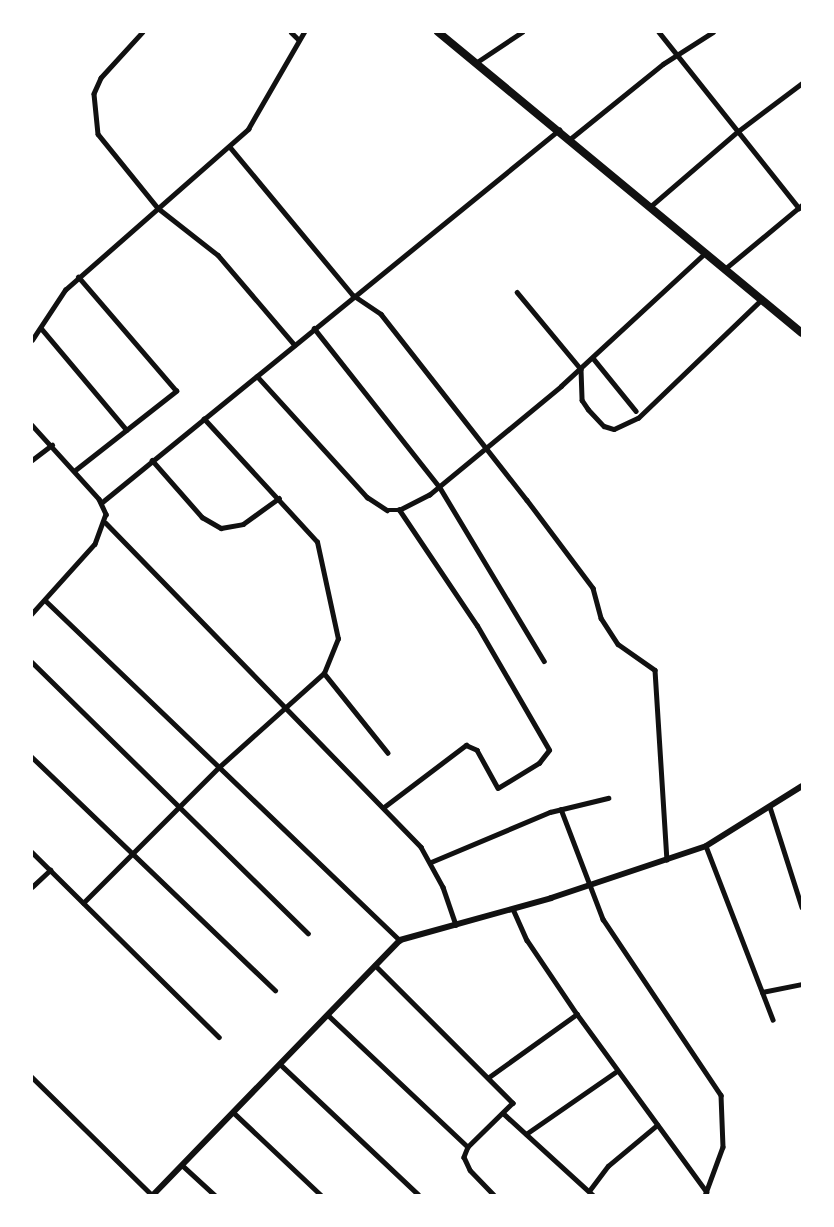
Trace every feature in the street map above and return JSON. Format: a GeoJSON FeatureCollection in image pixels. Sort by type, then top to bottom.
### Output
{"type":"FeatureCollection","features":[{"type":"Feature","properties":{"kind":"main road"},"geometry":{"type":"LineString","coordinates":[[439,32],[764,298],[803,333]]}},
{"type":"Feature","properties":{"kind":"street"},"geometry":{"type":"LineString","coordinates":[[143,32],[101,78],[94,94],[93,116],[109,153],[158,208],[218,256],[295,345]]}},
{"type":"Feature","properties":{"kind":"street"},"geometry":{"type":"LineString","coordinates":[[291,32],[298,39]]}},
{"type":"Feature","properties":{"kind":"street"},"geometry":{"type":"LineString","coordinates":[[32,340],[65,290],[78,277],[230,147],[254,120],[304,32]]}},
{"type":"Feature","properties":{"kind":"street"},"geometry":{"type":"LineString","coordinates":[[477,62],[522,32]]}},
{"type":"Feature","properties":{"kind":"street"},"geometry":{"type":"LineString","coordinates":[[659,32],[737,132],[801,206],[726,268]]}},
{"type":"Feature","properties":{"kind":"street"},"geometry":{"type":"LineString","coordinates":[[570,139],[676,55],[713,32]]}},
{"type":"Feature","properties":{"kind":"street"},"geometry":{"type":"LineString","coordinates":[[651,206],[737,132],[803,83]]}},
{"type":"Feature","properties":{"kind":"street"},"geometry":{"type":"LineString","coordinates":[[101,503],[295,345],[352,295],[468,208],[560,130]]}},
{"type":"Feature","properties":{"kind":"street"},"geometry":{"type":"LineString","coordinates":[[230,147],[352,295],[381,314],[593,588],[601,618],[618,644],[651,666],[657,676],[654,710],[670,859]]}},
{"type":"Feature","properties":{"kind":"street"},"geometry":{"type":"LineString","coordinates":[[257,376],[368,497],[387,509],[399,510],[439,486],[581,369],[707,252]]}},
{"type":"Feature","properties":{"kind":"street"},"geometry":{"type":"LineString","coordinates":[[74,471],[176,391],[78,277]]}},
{"type":"Feature","properties":{"kind":"street"},"geometry":{"type":"LineString","coordinates":[[517,292],[581,369],[580,387],[588,409],[604,426],[626,427],[764,298]]}},
{"type":"Feature","properties":{"kind":"street"},"geometry":{"type":"LineString","coordinates":[[41,328],[127,430]]}},
{"type":"Feature","properties":{"kind":"street"},"geometry":{"type":"LineString","coordinates":[[314,328],[439,486],[544,661]]}},
{"type":"Feature","properties":{"kind":"street"},"geometry":{"type":"LineString","coordinates":[[593,358],[636,411]]}},
{"type":"Feature","properties":{"kind":"street"},"geometry":{"type":"LineString","coordinates":[[83,903],[218,768],[324,673],[338,639],[317,542],[204,419]]}},
{"type":"Feature","properties":{"kind":"street"},"geometry":{"type":"LineString","coordinates":[[32,425],[101,503],[106,523],[384,807],[431,862],[456,925]]}},
{"type":"Feature","properties":{"kind":"street"},"geometry":{"type":"LineString","coordinates":[[32,460],[52,445]]}},
{"type":"Feature","properties":{"kind":"street"},"geometry":{"type":"LineString","coordinates":[[152,460],[202,517],[221,528],[243,524],[279,498]]}},
{"type":"Feature","properties":{"kind":"street"},"geometry":{"type":"LineString","coordinates":[[384,807],[466,746],[477,750],[498,788],[538,763],[550,750],[477,626],[399,510]]}},
{"type":"Feature","properties":{"kind":"street"},"geometry":{"type":"LineString","coordinates":[[32,614],[95,544],[106,523]]}},
{"type":"Feature","properties":{"kind":"street"},"geometry":{"type":"LineString","coordinates":[[45,600],[400,940]]}},
{"type":"Feature","properties":{"kind":"street"},"geometry":{"type":"LineString","coordinates":[[32,662],[178,809],[308,933]]}},
{"type":"Feature","properties":{"kind":"street"},"geometry":{"type":"LineString","coordinates":[[324,673],[388,752]]}},
{"type":"Feature","properties":{"kind":"street"},"geometry":{"type":"LineString","coordinates":[[32,757],[275,990]]}},
{"type":"Feature","properties":{"kind":"street"},"geometry":{"type":"LineString","coordinates":[[32,1077],[153,1195],[400,940],[513,909],[706,846],[803,786]]}},
{"type":"Feature","properties":{"kind":"street"},"geometry":{"type":"LineString","coordinates":[[431,862],[561,809],[608,798]]}},
{"type":"Feature","properties":{"kind":"street"},"geometry":{"type":"LineString","coordinates":[[770,807],[803,907]]}},
{"type":"Feature","properties":{"kind":"street"},"geometry":{"type":"LineString","coordinates":[[561,809],[587,886],[648,992],[721,1096],[723,1147],[706,1194]]}},
{"type":"Feature","properties":{"kind":"street"},"geometry":{"type":"LineString","coordinates":[[706,846],[773,1020]]}},
{"type":"Feature","properties":{"kind":"street"},"geometry":{"type":"LineString","coordinates":[[32,852],[219,1037]]}},
{"type":"Feature","properties":{"kind":"street"},"geometry":{"type":"LineString","coordinates":[[32,887],[50,870]]}},
{"type":"Feature","properties":{"kind":"street"},"geometry":{"type":"LineString","coordinates":[[513,909],[527,940],[577,1014],[706,1194]]}},
{"type":"Feature","properties":{"kind":"street"},"geometry":{"type":"LineString","coordinates":[[375,965],[513,1103],[468,1147],[465,1163],[495,1195]]}},
{"type":"Feature","properties":{"kind":"street"},"geometry":{"type":"LineString","coordinates":[[762,992],[803,984]]}},
{"type":"Feature","properties":{"kind":"street"},"geometry":{"type":"LineString","coordinates":[[327,1014],[468,1147]]}},
{"type":"Feature","properties":{"kind":"street"},"geometry":{"type":"LineString","coordinates":[[489,1077],[577,1014]]}},
{"type":"Feature","properties":{"kind":"street"},"geometry":{"type":"LineString","coordinates":[[280,1064],[418,1194]]}},
{"type":"Feature","properties":{"kind":"street"},"geometry":{"type":"LineString","coordinates":[[526,1134],[617,1072]]}},
{"type":"Feature","properties":{"kind":"street"},"geometry":{"type":"LineString","coordinates":[[233,1112],[321,1195]]}},
{"type":"Feature","properties":{"kind":"street"},"geometry":{"type":"LineString","coordinates":[[503,1113],[594,1195]]}},
{"type":"Feature","properties":{"kind":"street"},"geometry":{"type":"LineString","coordinates":[[589,1191],[608,1166],[657,1125]]}},
{"type":"Feature","properties":{"kind":"street"},"geometry":{"type":"LineString","coordinates":[[182,1165],[216,1195]]}}]}
